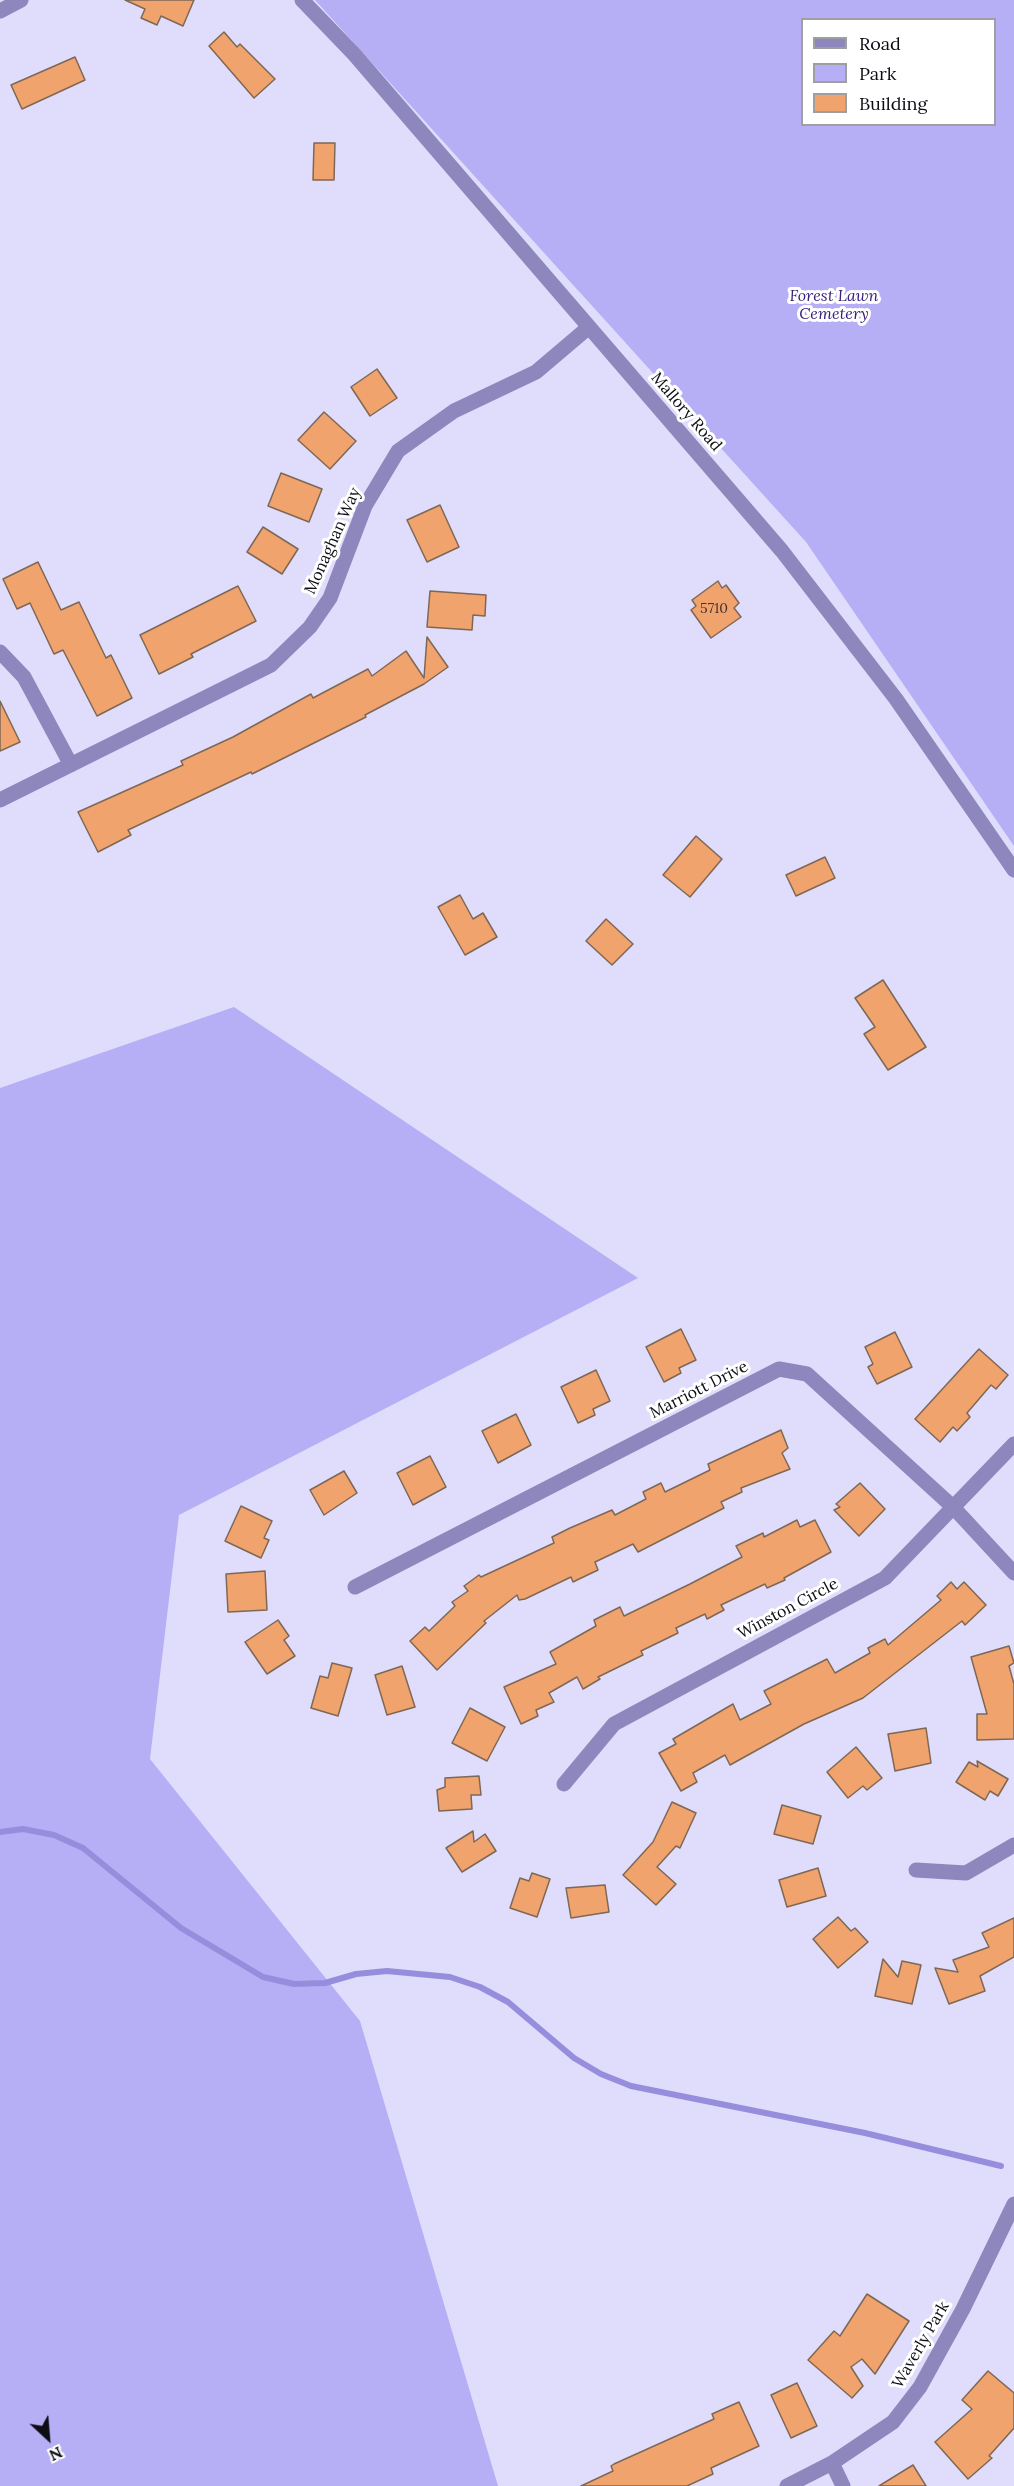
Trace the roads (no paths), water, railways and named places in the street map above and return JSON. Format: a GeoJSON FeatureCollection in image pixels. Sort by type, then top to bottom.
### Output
{"type":"FeatureCollection","features":[{"type":"Feature","properties":{"kind":"street"},"geometry":{"type":"LineString","coordinates":[[0,11],[21,0]]}},
{"type":"Feature","properties":{"kind":"street","name":"Mallory Road"},"geometry":{"type":"LineString","coordinates":[[302,0],[354,54],[783,551],[896,699],[1014,870]]}},
{"type":"Feature","properties":{"kind":"street","name":"Monaghan Way"},"geometry":{"type":"LineString","coordinates":[[0,800],[272,665],[310,627],[330,598],[365,506],[398,451],[454,411],[536,372],[589,327]]}},
{"type":"Feature","properties":{"kind":"street"},"geometry":{"type":"LineString","coordinates":[[0,652],[24,677],[71,765]]}},
{"type":"Feature","properties":{"kind":"street","name":"Marriott Drive"},"geometry":{"type":"LineString","coordinates":[[355,1587],[779,1369],[807,1374],[953,1507],[1014,1573]]}},
{"type":"Feature","properties":{"kind":"street","name":"Winston Circle"},"geometry":{"type":"LineString","coordinates":[[564,1784],[614,1724],[885,1578],[1014,1444]]}},
{"type":"Feature","properties":{"kind":"street"},"geometry":{"type":"LineString","coordinates":[[916,1870],[966,1873],[1014,1845]]}},
{"type":"Feature","properties":{"kind":"street","name":"Waverly Park"},"geometry":{"type":"LineString","coordinates":[[787,2486],[832,2463],[893,2422],[920,2387],[963,2309],[1014,2204]]}},
{"type":"Feature","properties":{"kind":"street"},"geometry":{"type":"LineString","coordinates":[[832,2463],[843,2486]]}},
{"type":"Feature","properties":{"kind":"waterway"},"geometry":{"type":"LineString","coordinates":[[0,1832],[23,1829],[54,1835],[83,1848],[181,1928],[263,1977],[294,1984],[325,1983],[356,1974],[387,1971],[450,1977],[480,1987],[508,2002],[574,2058],[601,2074],[631,2086],[865,2133],[1001,2166]]}},
{"type":"Feature","properties":{"kind":"park label","name":"Forest Lawn Cemetery"},"geometry":{"type":"Point","coordinates":[834,305]}}]}
